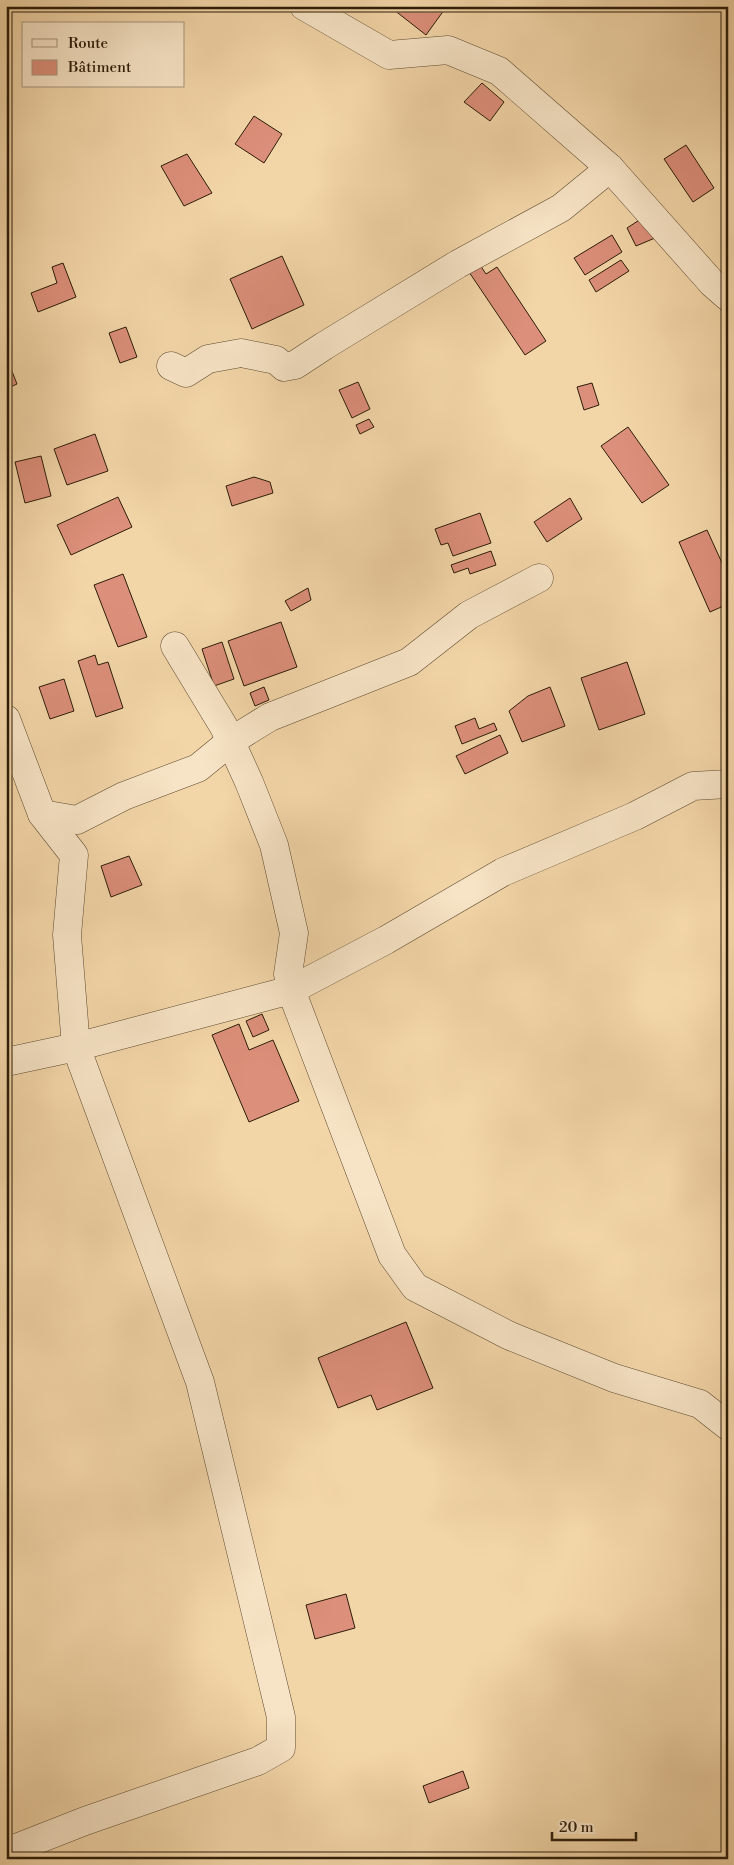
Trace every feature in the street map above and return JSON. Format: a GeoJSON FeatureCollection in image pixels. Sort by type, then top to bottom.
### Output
{"type":"FeatureCollection","features":[{"type":"Feature","properties":{"kind":"street"},"geometry":{"type":"LineString","coordinates":[[304,6],[389,55],[448,50],[499,71],[610,168],[722,282]]}},
{"type":"Feature","properties":{"kind":"street"},"geometry":{"type":"LineString","coordinates":[[171,366],[186,373],[208,359],[241,353],[276,360],[284,367],[295,365],[458,264],[561,208],[610,168]]}},
{"type":"Feature","properties":{"kind":"street"},"geometry":{"type":"LineString","coordinates":[[42,814],[77,820],[124,796],[198,768],[231,741],[270,717],[409,662],[469,615],[539,578]]}},
{"type":"Feature","properties":{"kind":"street"},"geometry":{"type":"LineString","coordinates":[[175,646],[224,726],[274,845],[294,934],[288,974],[291,990],[392,1255],[415,1287],[510,1336],[614,1378],[700,1404],[728,1426]]}},
{"type":"Feature","properties":{"kind":"street"},"geometry":{"type":"LineString","coordinates":[[6,719],[42,814],[74,855],[67,935],[76,1047],[200,1382],[281,1717],[281,1748],[258,1761],[85,1821],[6,1852]]}},
{"type":"Feature","properties":{"kind":"street"},"geometry":{"type":"LineString","coordinates":[[6,1062],[76,1047],[291,990],[386,940],[502,872],[635,816],[693,786],[728,784]]}},
{"type":"Feature","properties":{"kind":"building"},"geometry":{"type":"Polygon","coordinates":[[[389,6],[447,6],[426,35],[389,6]]]}},
{"type":"Feature","properties":{"kind":"building"},"geometry":{"type":"Polygon","coordinates":[[[482,83],[504,102],[490,121],[464,102],[482,83]]]}},
{"type":"Feature","properties":{"kind":"building"},"geometry":{"type":"Polygon","coordinates":[[[254,116],[282,134],[264,163],[235,144],[254,116]]]}},
{"type":"Feature","properties":{"kind":"building"},"geometry":{"type":"Polygon","coordinates":[[[686,145],[714,188],[693,202],[664,159],[686,145]]]}},
{"type":"Feature","properties":{"kind":"building"},"geometry":{"type":"Polygon","coordinates":[[[187,154],[212,193],[184,206],[161,166],[187,154]]]}},
{"type":"Feature","properties":{"kind":"building"},"geometry":{"type":"Polygon","coordinates":[[[644,217],[655,238],[636,246],[627,228],[644,217]]]}},
{"type":"Feature","properties":{"kind":"building"},"geometry":{"type":"Polygon","coordinates":[[[612,235],[622,252],[585,275],[574,258],[612,235]]]}},
{"type":"Feature","properties":{"kind":"building"},"geometry":{"type":"Polygon","coordinates":[[[282,256],[304,305],[252,329],[230,279],[282,256]]]}},
{"type":"Feature","properties":{"kind":"building"},"geometry":{"type":"Polygon","coordinates":[[[621,260],[629,271],[596,292],[589,280],[621,260]]]}},
{"type":"Feature","properties":{"kind":"building"},"geometry":{"type":"Polygon","coordinates":[[[63,263],[76,297],[38,312],[31,293],[57,283],[52,267],[63,263]]]}},
{"type":"Feature","properties":{"kind":"building"},"geometry":{"type":"Polygon","coordinates":[[[480,265],[486,274],[497,267],[546,341],[525,355],[469,272],[480,265]]]}},
{"type":"Feature","properties":{"kind":"building"},"geometry":{"type":"Polygon","coordinates":[[[126,327],[137,357],[120,363],[109,333],[126,327]]]}},
{"type":"Feature","properties":{"kind":"building"},"geometry":{"type":"Polygon","coordinates":[[[6,356],[17,384],[6,389],[6,356]]]}},
{"type":"Feature","properties":{"kind":"building"},"geometry":{"type":"Polygon","coordinates":[[[358,382],[370,409],[352,418],[339,390],[358,382]]]}},
{"type":"Feature","properties":{"kind":"building"},"geometry":{"type":"Polygon","coordinates":[[[592,383],[599,405],[584,410],[577,387],[592,383]]]}},
{"type":"Feature","properties":{"kind":"building"},"geometry":{"type":"Polygon","coordinates":[[[369,419],[374,427],[360,434],[356,425],[369,419]]]}},
{"type":"Feature","properties":{"kind":"building"},"geometry":{"type":"Polygon","coordinates":[[[628,427],[669,485],[642,503],[601,446],[628,427]]]}},
{"type":"Feature","properties":{"kind":"building"},"geometry":{"type":"Polygon","coordinates":[[[95,434],[108,471],[67,485],[54,449],[95,434]]]}},
{"type":"Feature","properties":{"kind":"building"},"geometry":{"type":"Polygon","coordinates":[[[41,456],[51,496],[25,503],[15,462],[41,456]]]}},
{"type":"Feature","properties":{"kind":"building"},"geometry":{"type":"Polygon","coordinates":[[[254,477],[270,482],[273,493],[232,506],[226,486],[254,477]]]}},
{"type":"Feature","properties":{"kind":"building"},"geometry":{"type":"Polygon","coordinates":[[[118,497],[132,527],[71,555],[57,525],[118,497]]]}},
{"type":"Feature","properties":{"kind":"building"},"geometry":{"type":"Polygon","coordinates":[[[570,498],[582,519],[547,542],[534,522],[570,498]]]}},
{"type":"Feature","properties":{"kind":"building"},"geometry":{"type":"Polygon","coordinates":[[[480,513],[491,543],[453,556],[448,543],[441,545],[435,529],[480,513]]]}},
{"type":"Feature","properties":{"kind":"building"},"geometry":{"type":"Polygon","coordinates":[[[707,530],[728,576],[728,604],[710,612],[679,542],[707,530]]]}},
{"type":"Feature","properties":{"kind":"building"},"geometry":{"type":"Polygon","coordinates":[[[491,551],[496,565],[470,574],[468,568],[454,573],[451,565],[491,551]]]}},
{"type":"Feature","properties":{"kind":"building"},"geometry":{"type":"Polygon","coordinates":[[[123,574],[147,637],[118,647],[94,585],[123,574]]]}},
{"type":"Feature","properties":{"kind":"building"},"geometry":{"type":"Polygon","coordinates":[[[308,588],[311,600],[291,611],[285,601],[308,588]]]}},
{"type":"Feature","properties":{"kind":"building"},"geometry":{"type":"Polygon","coordinates":[[[281,622],[297,667],[244,686],[228,641],[281,622]]]}},
{"type":"Feature","properties":{"kind":"building"},"geometry":{"type":"Polygon","coordinates":[[[222,642],[234,679],[214,686],[202,649],[222,642]]]}},
{"type":"Feature","properties":{"kind":"building"},"geometry":{"type":"Polygon","coordinates":[[[95,655],[98,665],[108,662],[123,708],[96,717],[78,661],[95,655]]]}},
{"type":"Feature","properties":{"kind":"building"},"geometry":{"type":"Polygon","coordinates":[[[627,662],[645,714],[599,730],[581,678],[627,662]]]}},
{"type":"Feature","properties":{"kind":"building"},"geometry":{"type":"Polygon","coordinates":[[[64,679],[74,711],[50,719],[39,687],[64,679]]]}},
{"type":"Feature","properties":{"kind":"building"},"geometry":{"type":"Polygon","coordinates":[[[264,687],[269,700],[255,706],[250,693],[264,687]]]}},
{"type":"Feature","properties":{"kind":"building"},"geometry":{"type":"Polygon","coordinates":[[[550,687],[565,726],[522,742],[509,711],[528,696],[550,687]]]}},
{"type":"Feature","properties":{"kind":"building"},"geometry":{"type":"Polygon","coordinates":[[[475,718],[479,729],[494,723],[497,730],[462,744],[455,726],[475,718]]]}},
{"type":"Feature","properties":{"kind":"building"},"geometry":{"type":"Polygon","coordinates":[[[500,735],[508,753],[465,774],[456,756],[500,735]]]}},
{"type":"Feature","properties":{"kind":"building"},"geometry":{"type":"Polygon","coordinates":[[[129,856],[142,885],[111,897],[101,866],[129,856]]]}},
{"type":"Feature","properties":{"kind":"building"},"geometry":{"type":"Polygon","coordinates":[[[728,868],[728,880],[723,869],[728,868]]]}},
{"type":"Feature","properties":{"kind":"building"},"geometry":{"type":"Polygon","coordinates":[[[262,1014],[269,1030],[253,1037],[246,1021],[262,1014]]]}},
{"type":"Feature","properties":{"kind":"building"},"geometry":{"type":"Polygon","coordinates":[[[239,1024],[249,1050],[273,1040],[299,1101],[249,1122],[212,1035],[239,1024]]]}},
{"type":"Feature","properties":{"kind":"building"},"geometry":{"type":"Polygon","coordinates":[[[406,1322],[433,1388],[377,1410],[371,1395],[338,1408],[318,1358],[406,1322]]]}},
{"type":"Feature","properties":{"kind":"building"},"geometry":{"type":"Polygon","coordinates":[[[346,1594],[355,1628],[315,1639],[306,1605],[346,1594]]]}},
{"type":"Feature","properties":{"kind":"building"},"geometry":{"type":"Polygon","coordinates":[[[463,1771],[469,1788],[429,1803],[423,1786],[463,1771]]]}}]}
